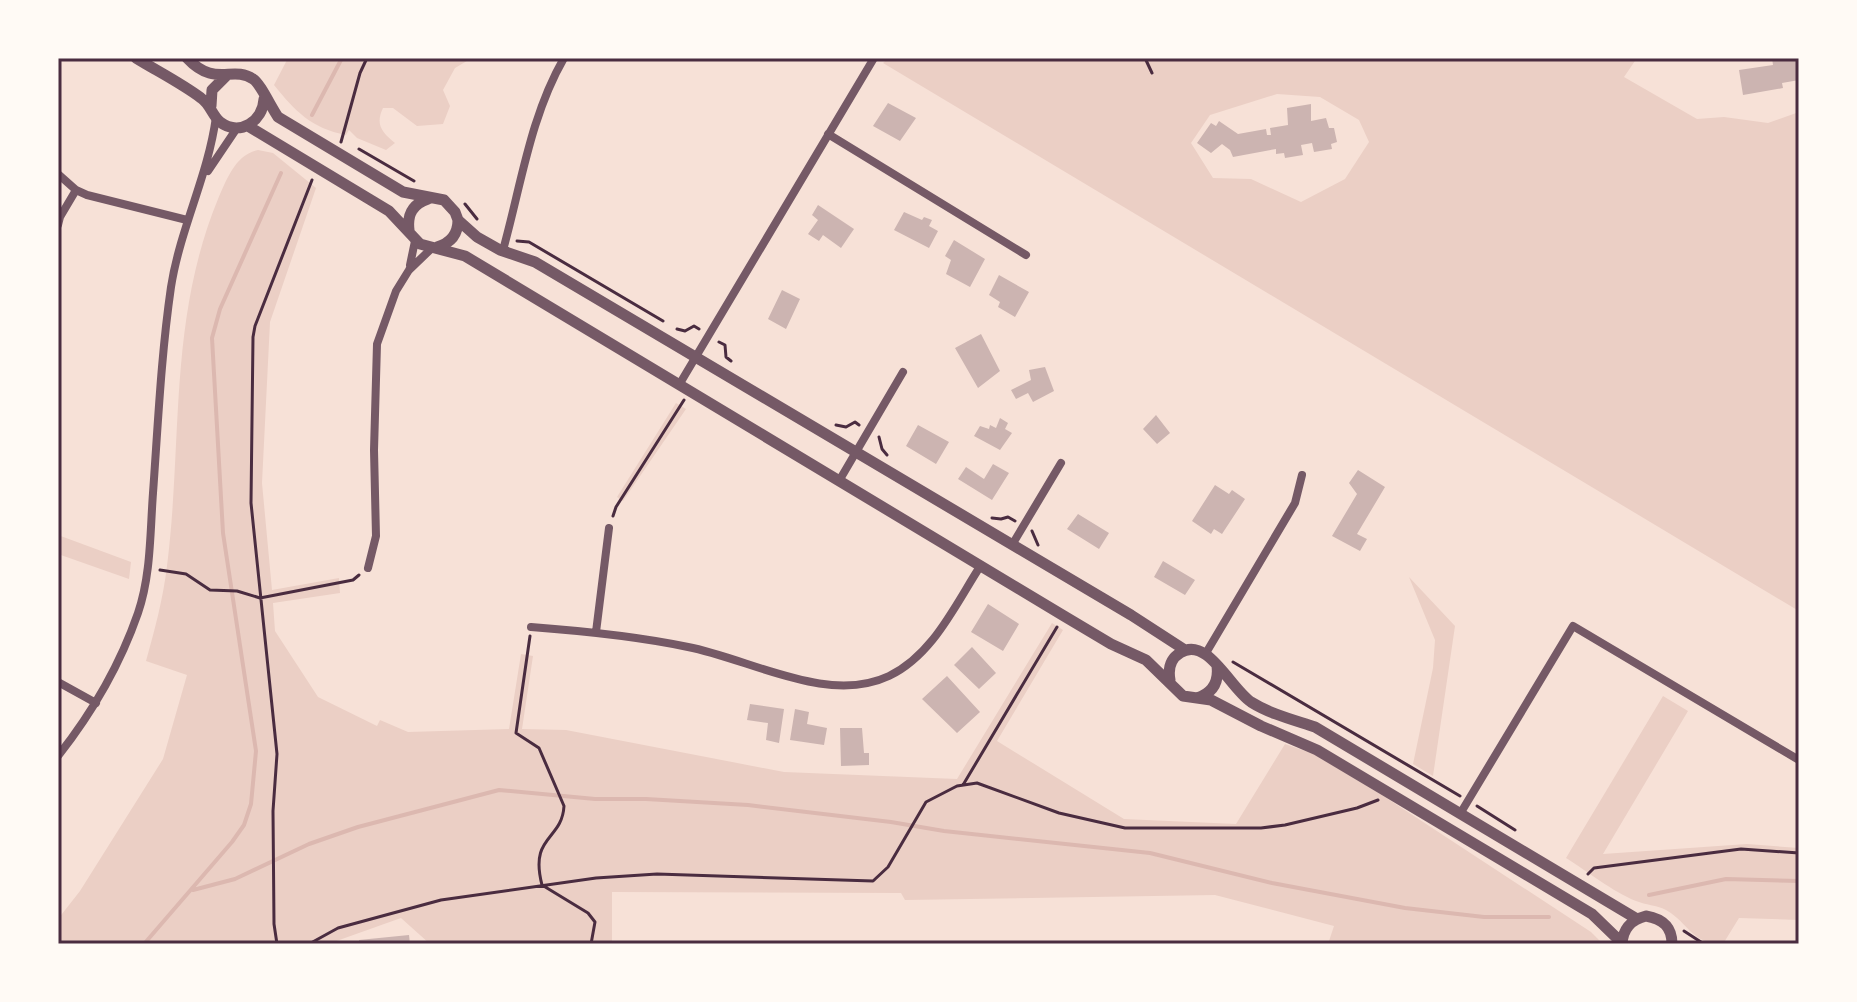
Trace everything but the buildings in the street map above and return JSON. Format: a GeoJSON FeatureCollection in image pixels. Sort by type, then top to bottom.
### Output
{"type":"FeatureCollection","features":[{"type":"Feature","properties":{"kind":"street"},"geometry":{"type":"LineString","coordinates":[[136,58],[200,97],[222,124],[243,127],[325,172],[389,211],[412,235],[435,248],[483,265],[1064,616],[1111,644],[1146,660],[1170,680],[1183,696],[1211,700],[1261,726],[1293,737],[1592,914],[1622,944]]}},
{"type":"Feature","properties":{"kind":"street"},"geometry":{"type":"LineString","coordinates":[[187,58],[208,74],[243,74],[251,77],[262,89],[264,99],[262,113],[243,127],[203,178]]}},
{"type":"Feature","properties":{"kind":"street"},"geometry":{"type":"LineString","coordinates":[[503,250],[538,113],[548,85],[564,58]]}},
{"type":"Feature","properties":{"kind":"street"},"geometry":{"type":"LineString","coordinates":[[684,388],[696,357],[874,58]]}},
{"type":"Feature","properties":{"kind":"street"},"geometry":{"type":"LineString","coordinates":[[58,756],[96,703],[120,660],[139,611],[148,568],[163,341],[172,282],[187,220],[212,145],[212,90],[226,76]]}},
{"type":"Feature","properties":{"kind":"street"},"geometry":{"type":"LineString","coordinates":[[264,99],[278,117],[403,192],[428,199]]}},
{"type":"Feature","properties":{"kind":"street"},"geometry":{"type":"LineString","coordinates":[[828,134],[1026,255]]}},
{"type":"Feature","properties":{"kind":"street"},"geometry":{"type":"LineString","coordinates":[[58,174],[76,190],[187,220]]}},
{"type":"Feature","properties":{"kind":"street"},"geometry":{"type":"LineString","coordinates":[[58,225],[76,190]]}},
{"type":"Feature","properties":{"kind":"street"},"geometry":{"type":"LineString","coordinates":[[409,270],[412,235],[408,221],[414,207],[436,198],[451,205],[458,220],[477,237],[535,262],[1185,650],[1206,653],[1251,702],[1315,727],[1637,919]]}},
{"type":"Feature","properties":{"kind":"street"},"geometry":{"type":"LineString","coordinates":[[368,568],[376,536],[374,450],[377,344],[396,291],[409,270],[435,248],[451,240],[458,220]]}},
{"type":"Feature","properties":{"kind":"street"},"geometry":{"type":"LineString","coordinates":[[839,481],[903,372]]}},
{"type":"Feature","properties":{"kind":"street"},"geometry":{"type":"LineString","coordinates":[[1012,545],[1061,463]]}},
{"type":"Feature","properties":{"kind":"street"},"geometry":{"type":"LineString","coordinates":[[1206,653],[1295,503],[1302,475]]}},
{"type":"Feature","properties":{"kind":"street"},"geometry":{"type":"LineString","coordinates":[[596,632],[609,528]]}},
{"type":"Feature","properties":{"kind":"street"},"geometry":{"type":"LineString","coordinates":[[531,627],[596,632],[700,649],[807,681],[853,687],[891,675],[922,653],[981,565]]}},
{"type":"Feature","properties":{"kind":"street"},"geometry":{"type":"LineString","coordinates":[[1460,814],[1573,626],[1799,760]]}},
{"type":"Feature","properties":{"kind":"street"},"geometry":{"type":"LineString","coordinates":[[1170,680],[1173,659],[1185,650]]}},
{"type":"Feature","properties":{"kind":"street"},"geometry":{"type":"LineString","coordinates":[[1197,698],[1212,690],[1216,683],[1217,666]]}},
{"type":"Feature","properties":{"kind":"street"},"geometry":{"type":"LineString","coordinates":[[58,682],[96,703]]}},
{"type":"Feature","properties":{"kind":"street"},"geometry":{"type":"LineString","coordinates":[[1622,944],[1626,929],[1646,916],[1665,923],[1674,943]]}},
{"type":"Feature","properties":{"kind":"path"},"geometry":{"type":"LineString","coordinates":[[336,150],[367,58]]}},
{"type":"Feature","properties":{"kind":"path"},"geometry":{"type":"LineString","coordinates":[[1145,58],[1152,73]]}},
{"type":"Feature","properties":{"kind":"path"},"geometry":{"type":"LineString","coordinates":[[277,944],[273,858],[277,754],[251,503],[253,337],[314,175],[325,172]]}},
{"type":"Feature","properties":{"kind":"path"},"geometry":{"type":"LineString","coordinates":[[609,528],[616,507],[684,388]]}},
{"type":"Feature","properties":{"kind":"path"},"geometry":{"type":"LineString","coordinates":[[148,568],[186,574],[210,590],[237,591],[260,598],[353,580],[368,568]]}},
{"type":"Feature","properties":{"kind":"path"},"geometry":{"type":"LineString","coordinates":[[963,785],[1064,616]]}},
{"type":"Feature","properties":{"kind":"path"},"geometry":{"type":"LineString","coordinates":[[531,627],[516,733],[539,748],[564,806],[558,826],[540,849],[538,870],[542,885],[588,913],[595,922],[591,944]]}},
{"type":"Feature","properties":{"kind":"path"},"geometry":{"type":"LineString","coordinates":[[309,944],[338,928],[378,915],[441,900],[542,885],[657,874],[873,881],[888,867],[926,802],[942,792],[977,783],[1059,813],[1125,828],[1273,827],[1357,808],[1390,794]]}},
{"type":"Feature","properties":{"kind":"path"},"geometry":{"type":"LineString","coordinates":[[1588,874],[1594,868],[1741,849],[1799,853]]}},
{"type":"Feature","properties":{"kind":"shaded area"},"geometry":{"type":"Polygon","coordinates":[[[288,58],[472,58],[455,68],[443,90],[450,106],[443,124],[417,126],[393,108],[383,108],[381,128],[395,143],[386,150],[357,138],[349,130],[346,135],[323,128],[297,110],[274,85],[288,58]]]}},
{"type":"Feature","properties":{"kind":"shaded area"},"geometry":{"type":"Polygon","coordinates":[[[888,58],[1637,58],[1624,77],[1697,119],[1724,117],[1768,123],[1799,112],[1799,611],[883,63],[888,58]],[[1277,94],[1210,115],[1191,143],[1213,178],[1251,179],[1301,202],[1345,179],[1369,142],[1359,120],[1320,97],[1277,94]]]}},
{"type":"Feature","properties":{"kind":"shaded area"},"geometry":{"type":"Polygon","coordinates":[[[258,150],[273,153],[316,188],[270,322],[262,483],[272,590],[339,578],[340,593],[273,603],[275,631],[318,697],[377,726],[380,720],[408,732],[509,729],[521,654],[533,656],[522,729],[566,730],[784,772],[957,779],[1052,623],[1063,630],[997,741],[1124,819],[1236,824],[1285,744],[1314,754],[1385,797],[1591,932],[1603,944],[1328,944],[1334,926],[1215,895],[905,900],[901,893],[612,892],[612,944],[430,944],[401,918],[328,944],[58,944],[58,919],[80,891],[163,759],[187,675],[146,661],[167,566],[184,335],[202,245],[218,199],[238,162],[258,150]]]}},
{"type":"Feature","properties":{"kind":"shaded area"},"geometry":{"type":"Polygon","coordinates":[[[676,403],[686,409],[623,501],[617,497],[676,403]]]}},
{"type":"Feature","properties":{"kind":"shaded area"},"geometry":{"type":"Polygon","coordinates":[[[58,535],[131,562],[129,579],[58,554],[58,535]]]}},
{"type":"Feature","properties":{"kind":"shaded area"},"geometry":{"type":"Polygon","coordinates":[[[1409,577],[1455,626],[1433,776],[1413,764],[1433,668],[1435,640],[1409,577]]]}},
{"type":"Feature","properties":{"kind":"shaded area"},"geometry":{"type":"Polygon","coordinates":[[[1663,696],[1688,711],[1603,854],[1747,844],[1799,848],[1799,920],[1739,918],[1723,944],[1704,941],[1666,910],[1627,897],[1566,858],[1663,696]]]}},
{"type":"Feature","properties":{"kind":"waterway"},"geometry":{"type":"LineString","coordinates":[[312,115],[342,58]]}},
{"type":"Feature","properties":{"kind":"waterway"},"geometry":{"type":"LineString","coordinates":[[144,944],[232,842],[244,825],[251,804],[256,751],[223,533],[212,338],[220,309],[281,173]]}},
{"type":"Feature","properties":{"kind":"waterway"},"geometry":{"type":"LineString","coordinates":[[193,890],[235,879],[309,844],[358,827],[499,790],[595,799],[748,805],[944,831],[1150,853],[1272,883],[1405,908],[1484,917],[1549,917]]}},
{"type":"Feature","properties":{"kind":"waterway"},"geometry":{"type":"LineString","coordinates":[[1649,895],[1726,879],[1799,881]]}}]}
